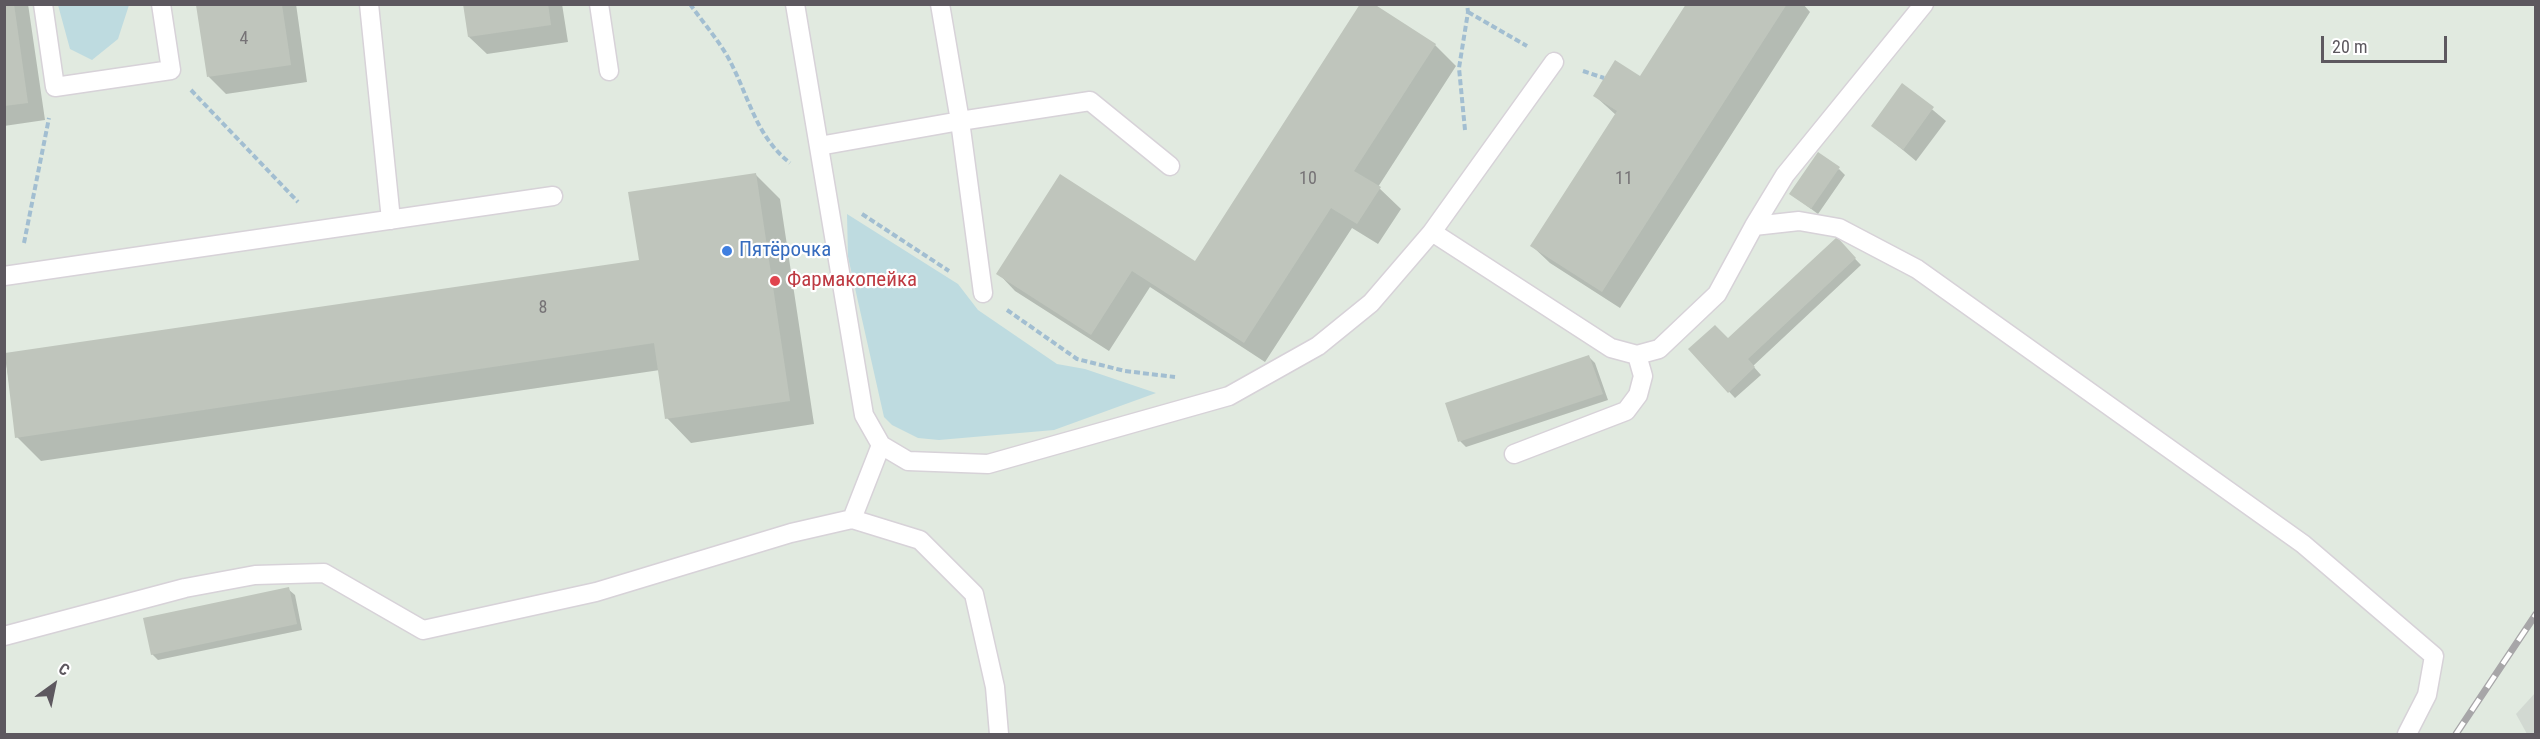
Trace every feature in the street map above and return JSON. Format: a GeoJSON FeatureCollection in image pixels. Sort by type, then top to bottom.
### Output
{"type":"FeatureCollection","features":[{"type":"Feature","properties":{"kind":"lane"},"geometry":{"type":"LineString","coordinates":[[43,4],[55,87],[171,70],[160,4]]}},
{"type":"Feature","properties":{"kind":"lane"},"geometry":{"type":"LineString","coordinates":[[369,4],[391,220]]}},
{"type":"Feature","properties":{"kind":"lane"},"geometry":{"type":"LineString","coordinates":[[599,4],[609,71]]}},
{"type":"Feature","properties":{"kind":"lane"},"geometry":{"type":"LineString","coordinates":[[795,4],[864,415],[881,445],[908,461],[988,464],[1229,396],[1318,346],[1371,303],[1432,232],[1554,62]]}},
{"type":"Feature","properties":{"kind":"lane"},"geometry":{"type":"LineString","coordinates":[[940,4],[960,121],[983,293]]}},
{"type":"Feature","properties":{"kind":"lane"},"geometry":{"type":"LineString","coordinates":[[1432,232],[1611,348],[1637,355],[1659,349],[1717,294],[1785,175],[1924,4]]}},
{"type":"Feature","properties":{"kind":"lane"},"geometry":{"type":"LineString","coordinates":[[819,146],[1090,101],[1170,166]]}},
{"type":"Feature","properties":{"kind":"lane"},"geometry":{"type":"LineString","coordinates":[[11,275],[554,196]]}},
{"type":"Feature","properties":{"kind":"lane"},"geometry":{"type":"LineString","coordinates":[[1754,226],[1799,221],[1839,228],[1917,269],[2303,544],[2434,656],[2427,695],[2407,735]]}},
{"type":"Feature","properties":{"kind":"lane"},"geometry":{"type":"LineString","coordinates":[[1514,454],[1626,411],[1638,395],[1643,376],[1637,355]]}},
{"type":"Feature","properties":{"kind":"lane"},"geometry":{"type":"LineString","coordinates":[[852,519],[881,445]]}},
{"type":"Feature","properties":{"kind":"lane"},"geometry":{"type":"LineString","coordinates":[[4,636],[185,588],[255,575],[324,573],[423,630],[596,592],[791,533],[852,519],[921,540],[974,594],[995,687],[999,735]]}},
{"type":"Feature","properties":{"kind":"path"},"geometry":{"type":"LineString","coordinates":[[690,4],[732,64],[756,124],[783,157],[826,190],[983,293],[1077,359],[1125,371],[1180,378]]}},
{"type":"Feature","properties":{"kind":"path"},"geometry":{"type":"LineString","coordinates":[[1467,4],[1468,12],[1459,68],[1470,179]]}},
{"type":"Feature","properties":{"kind":"path"},"geometry":{"type":"LineString","coordinates":[[170,68],[325,229]]}},
{"type":"Feature","properties":{"kind":"path"},"geometry":{"type":"LineString","coordinates":[[11,275],[55,87]]}},
{"type":"Feature","properties":{"kind":"shaded area"},"geometry":{"type":"Polygon","coordinates":[[[58,4],[129,5],[118,39],[92,60],[70,49],[58,4]]]}},
{"type":"Feature","properties":{"kind":"shaded area"},"geometry":{"type":"Polygon","coordinates":[[[847,214],[958,284],[978,310],[1057,364],[1085,369],[1156,393],[1054,430],[939,440],[918,438],[892,425],[884,417],[848,257],[847,214]]]}},
{"type":"Feature","properties":{"kind":"shaded area"},"geometry":{"type":"Polygon","coordinates":[[[2535,693],[2535,734],[2527,734],[2516,714],[2535,693]]]}},
{"type":"Feature","properties":{"kind":"building"},"geometry":{"type":"Polygon","coordinates":[[[4,4],[14,4],[28,103],[4,106],[4,4]]]}},
{"type":"Feature","properties":{"kind":"building"},"geometry":{"type":"Polygon","coordinates":[[[463,4],[548,4],[551,25],[468,37],[463,4]]]}},
{"type":"Feature","properties":{"kind":"building"},"geometry":{"type":"Polygon","coordinates":[[[1360,4],[1374,4],[1436,44],[1354,171],[1381,187],[1357,224],[1331,208],[1244,343],[1132,271],[1091,335],[996,274],[1060,174],[1195,261],[1360,4]]]}},
{"type":"Feature","properties":{"kind":"building"},"geometry":{"type":"Polygon","coordinates":[[[1686,4],[1787,4],[1602,292],[1530,246],[1617,111],[1593,96],[1615,60],[1640,76],[1686,4]]]}},
{"type":"Feature","properties":{"kind":"building"},"geometry":{"type":"Polygon","coordinates":[[[196,5],[282,5],[291,65],[207,77],[196,5]]]}},
{"type":"Feature","properties":{"kind":"building"},"geometry":{"type":"Polygon","coordinates":[[[1902,83],[1934,107],[1903,150],[1871,126],[1902,83]]]}},
{"type":"Feature","properties":{"kind":"building"},"geometry":{"type":"Polygon","coordinates":[[[1818,152],[1840,167],[1811,209],[1789,194],[1818,152]]]}},
{"type":"Feature","properties":{"kind":"building"},"geometry":{"type":"Polygon","coordinates":[[[756,173],[790,401],[665,419],[654,343],[15,438],[5,353],[639,260],[628,192],[756,173]]]}},
{"type":"Feature","properties":{"kind":"building"},"geometry":{"type":"Polygon","coordinates":[[[1837,237],[1856,258],[1748,359],[1755,367],[1728,393],[1688,349],[1715,325],[1728,338],[1837,237]]]}},
{"type":"Feature","properties":{"kind":"building"},"geometry":{"type":"Polygon","coordinates":[[[1589,355],[1603,394],[1458,442],[1445,403],[1589,355]]]}},
{"type":"Feature","properties":{"kind":"building"},"geometry":{"type":"Polygon","coordinates":[[[289,587],[297,624],[151,655],[143,618],[289,587]]]}},
{"type":"Feature","properties":{"kind":"railway"},"geometry":{"type":"LineString","coordinates":[[2456,734],[2536,614]]}},
{"type":"Feature","properties":{"kind":"place","name":"Пятёрочка"},"geometry":{"type":"Point","coordinates":[727,251]}},
{"type":"Feature","properties":{"kind":"place","name":"Фармакопейка"},"geometry":{"type":"Point","coordinates":[775,281]}}]}
